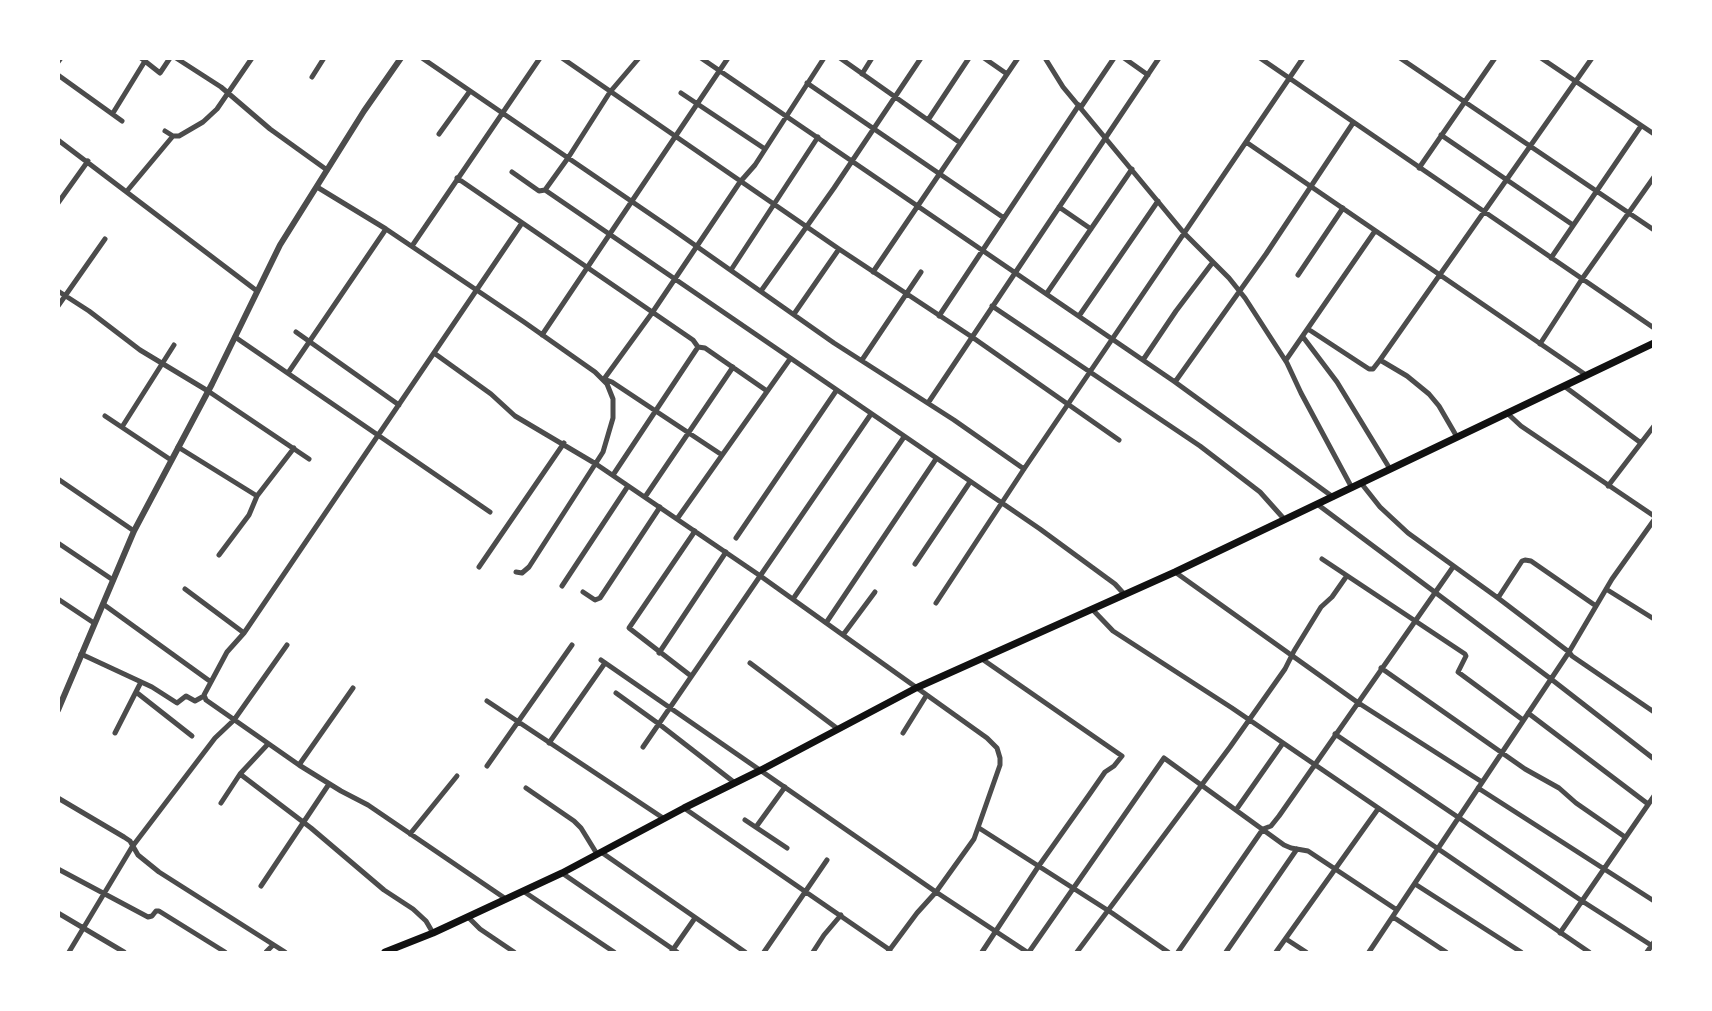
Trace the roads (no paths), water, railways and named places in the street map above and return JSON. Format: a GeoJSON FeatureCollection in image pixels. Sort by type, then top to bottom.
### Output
{"type":"FeatureCollection","features":[{"type":"Feature","properties":{"kind":"main road"},"geometry":{"type":"LineString","coordinates":[[385,952],[433,933],[562,873],[663,818],[761,771],[916,688],[1175,572],[1653,343]]}},
{"type":"Feature","properties":{"kind":"street"},"geometry":{"type":"LineString","coordinates":[[58,62],[61,58]]}},
{"type":"Feature","properties":{"kind":"street"},"geometry":{"type":"LineString","coordinates":[[113,113],[143,60],[160,73],[170,58]]}},
{"type":"Feature","properties":{"kind":"street"},"geometry":{"type":"LineString","coordinates":[[176,58],[228,93],[270,129],[327,170]]}},
{"type":"Feature","properties":{"kind":"street"},"geometry":{"type":"LineString","coordinates":[[165,131],[173,136],[182,135],[202,122],[217,109],[252,58]]}},
{"type":"Feature","properties":{"kind":"street"},"geometry":{"type":"LineString","coordinates":[[312,77],[324,58]]}},
{"type":"Feature","properties":{"kind":"street"},"geometry":{"type":"LineString","coordinates":[[58,710],[134,531],[208,391],[280,245],[364,111],[401,58]]}},
{"type":"Feature","properties":{"kind":"street"},"geometry":{"type":"LineString","coordinates":[[422,58],[861,360],[1024,469]]}},
{"type":"Feature","properties":{"kind":"street"},"geometry":{"type":"LineString","coordinates":[[412,246],[540,58]]}},
{"type":"Feature","properties":{"kind":"street"},"geometry":{"type":"LineString","coordinates":[[562,58],[806,227],[972,337],[1119,440]]}},
{"type":"Feature","properties":{"kind":"street"},"geometry":{"type":"LineString","coordinates":[[545,190],[610,92],[639,58]]}},
{"type":"Feature","properties":{"kind":"street"},"geometry":{"type":"LineString","coordinates":[[701,58],[1047,293],[1175,382],[1333,497]]}},
{"type":"Feature","properties":{"kind":"street"},"geometry":{"type":"LineString","coordinates":[[542,335],[728,58]]}},
{"type":"Feature","properties":{"kind":"street"},"geometry":{"type":"LineString","coordinates":[[604,379],[675,280],[740,182],[747,176],[824,58]]}},
{"type":"Feature","properties":{"kind":"street"},"geometry":{"type":"LineString","coordinates":[[840,58],[959,142]]}},
{"type":"Feature","properties":{"kind":"street"},"geometry":{"type":"LineString","coordinates":[[862,74],[872,58]]}},
{"type":"Feature","properties":{"kind":"street"},"geometry":{"type":"LineString","coordinates":[[761,291],[921,58]]}},
{"type":"Feature","properties":{"kind":"street"},"geometry":{"type":"LineString","coordinates":[[928,120],[969,58]]}},
{"type":"Feature","properties":{"kind":"street"},"geometry":{"type":"LineString","coordinates":[[984,58],[1007,74]]}},
{"type":"Feature","properties":{"kind":"street"},"geometry":{"type":"LineString","coordinates":[[873,272],[1018,58]]}},
{"type":"Feature","properties":{"kind":"street"},"geometry":{"type":"LineString","coordinates":[[1045,58],[1063,87],[1184,233],[1239,291],[1286,360],[1352,488]]}},
{"type":"Feature","properties":{"kind":"street"},"geometry":{"type":"LineString","coordinates":[[939,315],[1114,58]]}},
{"type":"Feature","properties":{"kind":"street"},"geometry":{"type":"LineString","coordinates":[[1124,58],[1148,75]]}},
{"type":"Feature","properties":{"kind":"street"},"geometry":{"type":"LineString","coordinates":[[928,403],[1159,58]]}},
{"type":"Feature","properties":{"kind":"street"},"geometry":{"type":"LineString","coordinates":[[1260,58],[1653,328]]}},
{"type":"Feature","properties":{"kind":"street"},"geometry":{"type":"LineString","coordinates":[[936,603],[1024,469],[1303,58]]}},
{"type":"Feature","properties":{"kind":"street"},"geometry":{"type":"LineString","coordinates":[[1400,58],[1653,230]]}},
{"type":"Feature","properties":{"kind":"street"},"geometry":{"type":"LineString","coordinates":[[1419,168],[1495,58]]}},
{"type":"Feature","properties":{"kind":"street"},"geometry":{"type":"LineString","coordinates":[[1541,58],[1653,134]]}},
{"type":"Feature","properties":{"kind":"street"},"geometry":{"type":"LineString","coordinates":[[1308,329],[1369,369],[1373,369],[1441,276],[1592,58]]}},
{"type":"Feature","properties":{"kind":"street"},"geometry":{"type":"LineString","coordinates":[[58,75],[122,121]]}},
{"type":"Feature","properties":{"kind":"street"},"geometry":{"type":"LineString","coordinates":[[807,83],[1004,218]]}},
{"type":"Feature","properties":{"kind":"street"},"geometry":{"type":"LineString","coordinates":[[439,134],[470,91]]}},
{"type":"Feature","properties":{"kind":"street"},"geometry":{"type":"LineString","coordinates":[[681,93],[765,149]]}},
{"type":"Feature","properties":{"kind":"street"},"geometry":{"type":"LineString","coordinates":[[1175,382],[1353,123]]}},
{"type":"Feature","properties":{"kind":"street"},"geometry":{"type":"LineString","coordinates":[[1551,258],[1641,126]]}},
{"type":"Feature","properties":{"kind":"street"},"geometry":{"type":"LineString","coordinates":[[1441,135],[1573,225]]}},
{"type":"Feature","properties":{"kind":"street"},"geometry":{"type":"LineString","coordinates":[[127,191],[173,136]]}},
{"type":"Feature","properties":{"kind":"street"},"geometry":{"type":"LineString","coordinates":[[730,270],[818,137]]}},
{"type":"Feature","properties":{"kind":"street"},"geometry":{"type":"LineString","coordinates":[[58,140],[257,291]]}},
{"type":"Feature","properties":{"kind":"street"},"geometry":{"type":"LineString","coordinates":[[1246,142],[1586,375]]}},
{"type":"Feature","properties":{"kind":"street"},"geometry":{"type":"LineString","coordinates":[[58,203],[88,161]]}},
{"type":"Feature","properties":{"kind":"street"},"geometry":{"type":"LineString","coordinates":[[1047,293],[1132,169]]}},
{"type":"Feature","properties":{"kind":"street"},"geometry":{"type":"LineString","coordinates":[[512,172],[539,191],[545,190],[970,482],[1115,584],[1125,595]]}},
{"type":"Feature","properties":{"kind":"street"},"geometry":{"type":"LineString","coordinates":[[1540,344],[1653,177]]}},
{"type":"Feature","properties":{"kind":"street"},"geometry":{"type":"LineString","coordinates":[[457,178],[693,340],[698,347],[705,348],[767,391]]}},
{"type":"Feature","properties":{"kind":"street"},"geometry":{"type":"LineString","coordinates":[[317,187],[412,246],[604,379],[612,382],[722,455]]}},
{"type":"Feature","properties":{"kind":"street"},"geometry":{"type":"LineString","coordinates":[[1079,316],[1158,201]]}},
{"type":"Feature","properties":{"kind":"street"},"geometry":{"type":"LineString","coordinates":[[1059,207],[1091,229]]}},
{"type":"Feature","properties":{"kind":"street"},"geometry":{"type":"LineString","coordinates":[[1298,275],[1343,208]]}},
{"type":"Feature","properties":{"kind":"street"},"geometry":{"type":"LineString","coordinates":[[81,654],[141,682],[177,703],[186,696],[195,701],[204,696],[227,652],[244,633],[522,223]]}},
{"type":"Feature","properties":{"kind":"street"},"geometry":{"type":"LineString","coordinates":[[288,373],[386,229]]}},
{"type":"Feature","properties":{"kind":"street"},"geometry":{"type":"LineString","coordinates":[[1286,360],[1375,231]]}},
{"type":"Feature","properties":{"kind":"street"},"geometry":{"type":"LineString","coordinates":[[58,306],[105,239]]}},
{"type":"Feature","properties":{"kind":"street"},"geometry":{"type":"LineString","coordinates":[[794,314],[839,249]]}},
{"type":"Feature","properties":{"kind":"street"},"geometry":{"type":"LineString","coordinates":[[1143,360],[1213,262]]}},
{"type":"Feature","properties":{"kind":"street"},"geometry":{"type":"LineString","coordinates":[[861,360],[921,272]]}},
{"type":"Feature","properties":{"kind":"street"},"geometry":{"type":"LineString","coordinates":[[58,291],[89,311],[123,338],[208,391],[309,459]]}},
{"type":"Feature","properties":{"kind":"street"},"geometry":{"type":"LineString","coordinates":[[992,306],[1200,446],[1260,492],[1285,520]]}},
{"type":"Feature","properties":{"kind":"street"},"geometry":{"type":"LineString","coordinates":[[296,332],[399,405]]}},
{"type":"Feature","properties":{"kind":"street"},"geometry":{"type":"LineString","coordinates":[[235,337],[490,512]]}},
{"type":"Feature","properties":{"kind":"street"},"geometry":{"type":"LineString","coordinates":[[1303,337],[1337,382],[1390,470]]}},
{"type":"Feature","properties":{"kind":"street"},"geometry":{"type":"LineString","coordinates":[[122,427],[174,345]]}},
{"type":"Feature","properties":{"kind":"street"},"geometry":{"type":"LineString","coordinates":[[613,475],[698,347]]}},
{"type":"Feature","properties":{"kind":"street"},"geometry":{"type":"LineString","coordinates":[[434,353],[491,394],[515,416],[597,464],[793,599],[987,738],[999,753],[1000,765],[974,839],[889,951],[841,915],[684,808]]}},
{"type":"Feature","properties":{"kind":"street"},"geometry":{"type":"LineString","coordinates":[[677,519],[790,359]]}},
{"type":"Feature","properties":{"kind":"street"},"geometry":{"type":"LineString","coordinates":[[1380,360],[1407,376],[1430,394],[1457,437]]}},
{"type":"Feature","properties":{"kind":"street"},"geometry":{"type":"LineString","coordinates":[[645,497],[733,367]]}},
{"type":"Feature","properties":{"kind":"street"},"geometry":{"type":"LineString","coordinates":[[516,572],[522,573],[529,567],[597,464],[606,444],[613,417],[613,399],[604,379]]}},
{"type":"Feature","properties":{"kind":"street"},"geometry":{"type":"LineString","coordinates":[[1564,386],[1641,443]]}},
{"type":"Feature","properties":{"kind":"street"},"geometry":{"type":"LineString","coordinates":[[736,538],[836,391]]}},
{"type":"Feature","properties":{"kind":"street"},"geometry":{"type":"LineString","coordinates":[[1371,952],[1569,652],[1606,589],[1653,518],[1521,426],[1507,413]]}},
{"type":"Feature","properties":{"kind":"street"},"geometry":{"type":"LineString","coordinates":[[643,747],[871,414]]}},
{"type":"Feature","properties":{"kind":"street"},"geometry":{"type":"LineString","coordinates":[[105,416],[171,460]]}},
{"type":"Feature","properties":{"kind":"street"},"geometry":{"type":"LineString","coordinates":[[1608,486],[1653,426]]}},
{"type":"Feature","properties":{"kind":"street"},"geometry":{"type":"LineString","coordinates":[[793,599],[904,437]]}},
{"type":"Feature","properties":{"kind":"street"},"geometry":{"type":"LineString","coordinates":[[479,567],[564,443]]}},
{"type":"Feature","properties":{"kind":"street"},"geometry":{"type":"LineString","coordinates":[[178,447],[257,496]]}},
{"type":"Feature","properties":{"kind":"street"},"geometry":{"type":"LineString","coordinates":[[219,555],[249,515],[257,496],[294,448]]}},
{"type":"Feature","properties":{"kind":"street"},"geometry":{"type":"LineString","coordinates":[[826,623],[936,459]]}},
{"type":"Feature","properties":{"kind":"street"},"geometry":{"type":"LineString","coordinates":[[58,479],[134,531]]}},
{"type":"Feature","properties":{"kind":"street"},"geometry":{"type":"LineString","coordinates":[[915,564],[970,482]]}},
{"type":"Feature","properties":{"kind":"street"},"geometry":{"type":"LineString","coordinates":[[1361,483],[1380,507],[1408,533],[1498,598],[1572,656],[1653,712]]}},
{"type":"Feature","properties":{"kind":"street"},"geometry":{"type":"LineString","coordinates":[[562,586],[628,486]]}},
{"type":"Feature","properties":{"kind":"street"},"geometry":{"type":"LineString","coordinates":[[1317,504],[1551,679],[1653,759]]}},
{"type":"Feature","properties":{"kind":"street"},"geometry":{"type":"LineString","coordinates":[[583,592],[595,600],[600,598],[660,507]]}},
{"type":"Feature","properties":{"kind":"street"},"geometry":{"type":"LineString","coordinates":[[691,676],[629,630],[629,627],[695,531]]}},
{"type":"Feature","properties":{"kind":"street"},"geometry":{"type":"LineString","coordinates":[[58,543],[113,580]]}},
{"type":"Feature","properties":{"kind":"street"},"geometry":{"type":"LineString","coordinates":[[659,652],[726,552]]}},
{"type":"Feature","properties":{"kind":"street"},"geometry":{"type":"LineString","coordinates":[[1322,559],[1465,654],[1458,672],[1523,720]]}},
{"type":"Feature","properties":{"kind":"street"},"geometry":{"type":"LineString","coordinates":[[1498,598],[1522,561],[1525,560],[1531,561],[1596,606]]}},
{"type":"Feature","properties":{"kind":"street"},"geometry":{"type":"LineString","coordinates":[[1178,952],[1263,830],[1271,826],[1315,765],[1453,567]]}},
{"type":"Feature","properties":{"kind":"street"},"geometry":{"type":"LineString","coordinates":[[1175,572],[1357,702],[1603,870],[1653,900]]}},
{"type":"Feature","properties":{"kind":"street"},"geometry":{"type":"LineString","coordinates":[[1077,952],[1202,785],[1285,669],[1322,607],[1346,576]]}},
{"type":"Feature","properties":{"kind":"street"},"geometry":{"type":"LineString","coordinates":[[1606,589],[1653,619]]}},
{"type":"Feature","properties":{"kind":"street"},"geometry":{"type":"LineString","coordinates":[[185,590],[244,633]]}},
{"type":"Feature","properties":{"kind":"street"},"geometry":{"type":"LineString","coordinates":[[843,636],[875,592]]}},
{"type":"Feature","properties":{"kind":"street"},"geometry":{"type":"LineString","coordinates":[[58,599],[94,623]]}},
{"type":"Feature","properties":{"kind":"street"},"geometry":{"type":"LineString","coordinates":[[103,604],[211,682]]}},
{"type":"Feature","properties":{"kind":"street"},"geometry":{"type":"LineString","coordinates":[[1092,609],[1113,631],[1249,719],[1589,952]]}},
{"type":"Feature","properties":{"kind":"street"},"geometry":{"type":"LineString","coordinates":[[69,952],[132,847],[215,738],[234,720],[287,645]]}},
{"type":"Feature","properties":{"kind":"street"},"geometry":{"type":"LineString","coordinates":[[487,766],[572,645]]}},
{"type":"Feature","properties":{"kind":"street"},"geometry":{"type":"LineString","coordinates":[[982,658],[1122,756],[1105,772],[982,952]]}},
{"type":"Feature","properties":{"kind":"street"},"geometry":{"type":"LineString","coordinates":[[549,743],[603,662],[936,892],[1028,952],[1163,759],[1284,845],[1308,851],[1397,910]]}},
{"type":"Feature","properties":{"kind":"street"},"geometry":{"type":"LineString","coordinates":[[750,663],[838,729]]}},
{"type":"Feature","properties":{"kind":"street"},"geometry":{"type":"LineString","coordinates":[[1381,668],[1525,769],[1559,788],[1576,803],[1625,837]]}},
{"type":"Feature","properties":{"kind":"street"},"geometry":{"type":"LineString","coordinates":[[115,733],[141,682]]}},
{"type":"Feature","properties":{"kind":"street"},"geometry":{"type":"LineString","coordinates":[[299,765],[353,688]]}},
{"type":"Feature","properties":{"kind":"street"},"geometry":{"type":"LineString","coordinates":[[136,692],[192,736]]}},
{"type":"Feature","properties":{"kind":"street"},"geometry":{"type":"LineString","coordinates":[[616,693],[735,783]]}},
{"type":"Feature","properties":{"kind":"street"},"geometry":{"type":"LineString","coordinates":[[204,696],[299,765],[368,805],[506,899]]}},
{"type":"Feature","properties":{"kind":"street"},"geometry":{"type":"LineString","coordinates":[[903,733],[926,696]]}},
{"type":"Feature","properties":{"kind":"street"},"geometry":{"type":"LineString","coordinates":[[487,702],[663,818]]}},
{"type":"Feature","properties":{"kind":"street"},"geometry":{"type":"LineString","coordinates":[[1528,713],[1648,804]]}},
{"type":"Feature","properties":{"kind":"street"},"geometry":{"type":"LineString","coordinates":[[1335,734],[1582,902],[1653,945],[1647,952]]}},
{"type":"Feature","properties":{"kind":"street"},"geometry":{"type":"LineString","coordinates":[[1236,810],[1283,743]]}},
{"type":"Feature","properties":{"kind":"street"},"geometry":{"type":"LineString","coordinates":[[221,803],[240,774],[268,744]]}},
{"type":"Feature","properties":{"kind":"street"},"geometry":{"type":"LineString","coordinates":[[240,774],[304,822],[384,890],[413,909],[426,921],[433,933]]}},
{"type":"Feature","properties":{"kind":"street"},"geometry":{"type":"LineString","coordinates":[[411,834],[457,776]]}},
{"type":"Feature","properties":{"kind":"street"},"geometry":{"type":"LineString","coordinates":[[261,886],[329,784]]}},
{"type":"Feature","properties":{"kind":"street"},"geometry":{"type":"LineString","coordinates":[[526,788],[581,828],[599,853],[746,952]]}},
{"type":"Feature","properties":{"kind":"street"},"geometry":{"type":"LineString","coordinates":[[756,827],[785,788]]}},
{"type":"Feature","properties":{"kind":"street"},"geometry":{"type":"LineString","coordinates":[[1560,933],[1653,796]]}},
{"type":"Feature","properties":{"kind":"street"},"geometry":{"type":"LineString","coordinates":[[58,798],[130,841],[138,855],[170,879],[285,952]]}},
{"type":"Feature","properties":{"kind":"street"},"geometry":{"type":"LineString","coordinates":[[1276,952],[1378,809]]}},
{"type":"Feature","properties":{"kind":"street"},"geometry":{"type":"LineString","coordinates":[[745,819],[787,848]]}},
{"type":"Feature","properties":{"kind":"street"},"geometry":{"type":"LineString","coordinates":[[979,828],[1168,952]]}},
{"type":"Feature","properties":{"kind":"street"},"geometry":{"type":"LineString","coordinates":[[1226,952],[1298,849]]}},
{"type":"Feature","properties":{"kind":"street"},"geometry":{"type":"LineString","coordinates":[[764,952],[827,860]]}},
{"type":"Feature","properties":{"kind":"street"},"geometry":{"type":"LineString","coordinates":[[58,869],[148,917],[152,916],[156,910],[159,911],[225,952]]}},
{"type":"Feature","properties":{"kind":"street"},"geometry":{"type":"LineString","coordinates":[[562,873],[674,952],[695,918]]}},
{"type":"Feature","properties":{"kind":"street"},"geometry":{"type":"LineString","coordinates":[[1415,884],[1521,952]]}},
{"type":"Feature","properties":{"kind":"street"},"geometry":{"type":"LineString","coordinates":[[523,891],[614,952]]}},
{"type":"Feature","properties":{"kind":"street"},"geometry":{"type":"LineString","coordinates":[[58,913],[124,952]]}},
{"type":"Feature","properties":{"kind":"street"},"geometry":{"type":"LineString","coordinates":[[813,952],[841,915]]}},
{"type":"Feature","properties":{"kind":"street"},"geometry":{"type":"LineString","coordinates":[[468,917],[480,929],[514,952]]}},
{"type":"Feature","properties":{"kind":"street"},"geometry":{"type":"LineString","coordinates":[[1393,917],[1446,952]]}},
{"type":"Feature","properties":{"kind":"street"},"geometry":{"type":"LineString","coordinates":[[1286,939],[1306,952]]}},
{"type":"Feature","properties":{"kind":"street"},"geometry":{"type":"LineString","coordinates":[[266,952],[273,945]]}}]}
